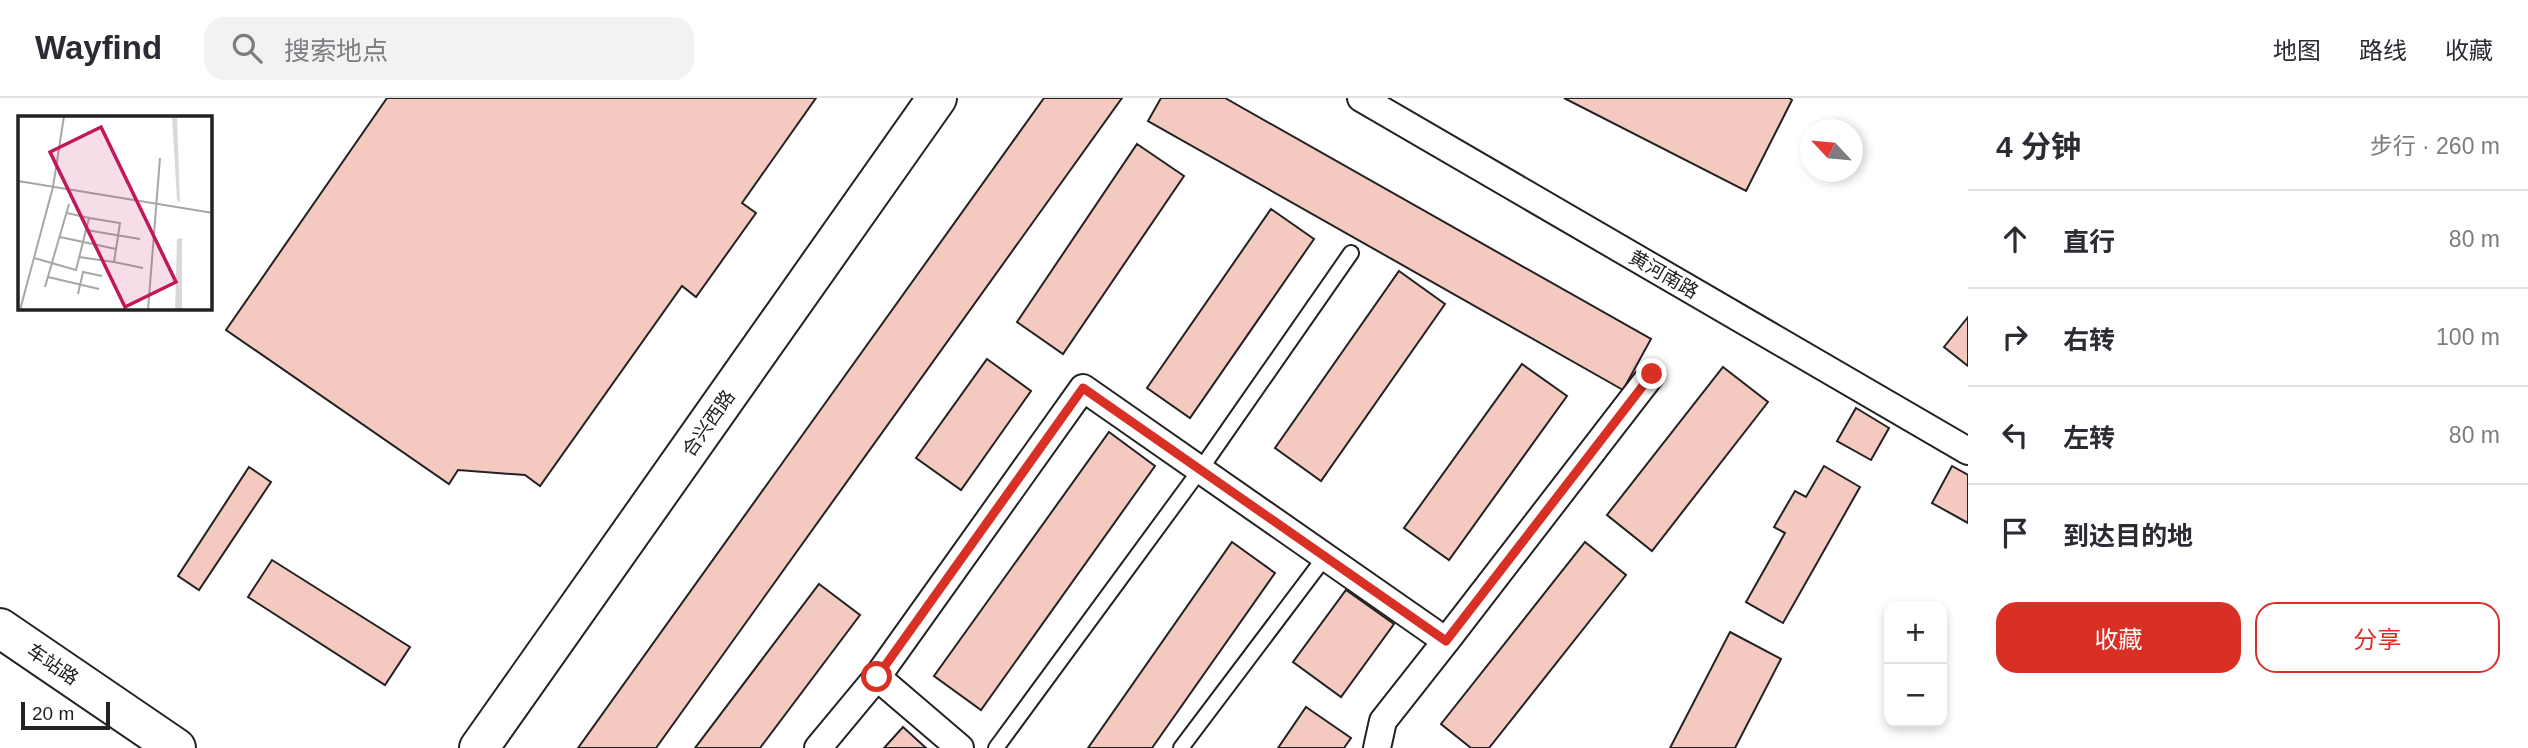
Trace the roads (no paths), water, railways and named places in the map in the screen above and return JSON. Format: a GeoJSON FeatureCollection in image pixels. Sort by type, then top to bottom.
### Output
{"type":"FeatureCollection","features":[{"type":"Feature","properties":{"kind":"street","name":"合兴西路"},"geometry":{"type":"LineString","coordinates":[[479,748],[937,98]]}},
{"type":"Feature","properties":{"kind":"street","name":"黄河南路"},"geometry":{"type":"LineString","coordinates":[[1361,98],[1968,451]]}},
{"type":"Feature","properties":{"kind":"street"},"geometry":{"type":"LineString","coordinates":[[1377,748],[1383,721],[1652,374]]}},
{"type":"Feature","properties":{"kind":"street"},"geometry":{"type":"LineString","coordinates":[[818,748],[877,677],[1083,388],[1446,641]]}},
{"type":"Feature","properties":{"kind":"street","name":"车站路"},"geometry":{"type":"LineString","coordinates":[[0,628],[176,748]]}},
{"type":"Feature","properties":{"kind":"street"},"geometry":{"type":"LineString","coordinates":[[877,677],[960,748]]}},
{"type":"Feature","properties":{"kind":"lane"},"geometry":{"type":"LineString","coordinates":[[996,748],[1200,470],[1351,253]]}},
{"type":"Feature","properties":{"kind":"lane"},"geometry":{"type":"LineString","coordinates":[[1181,748],[1325,557]]}}]}
